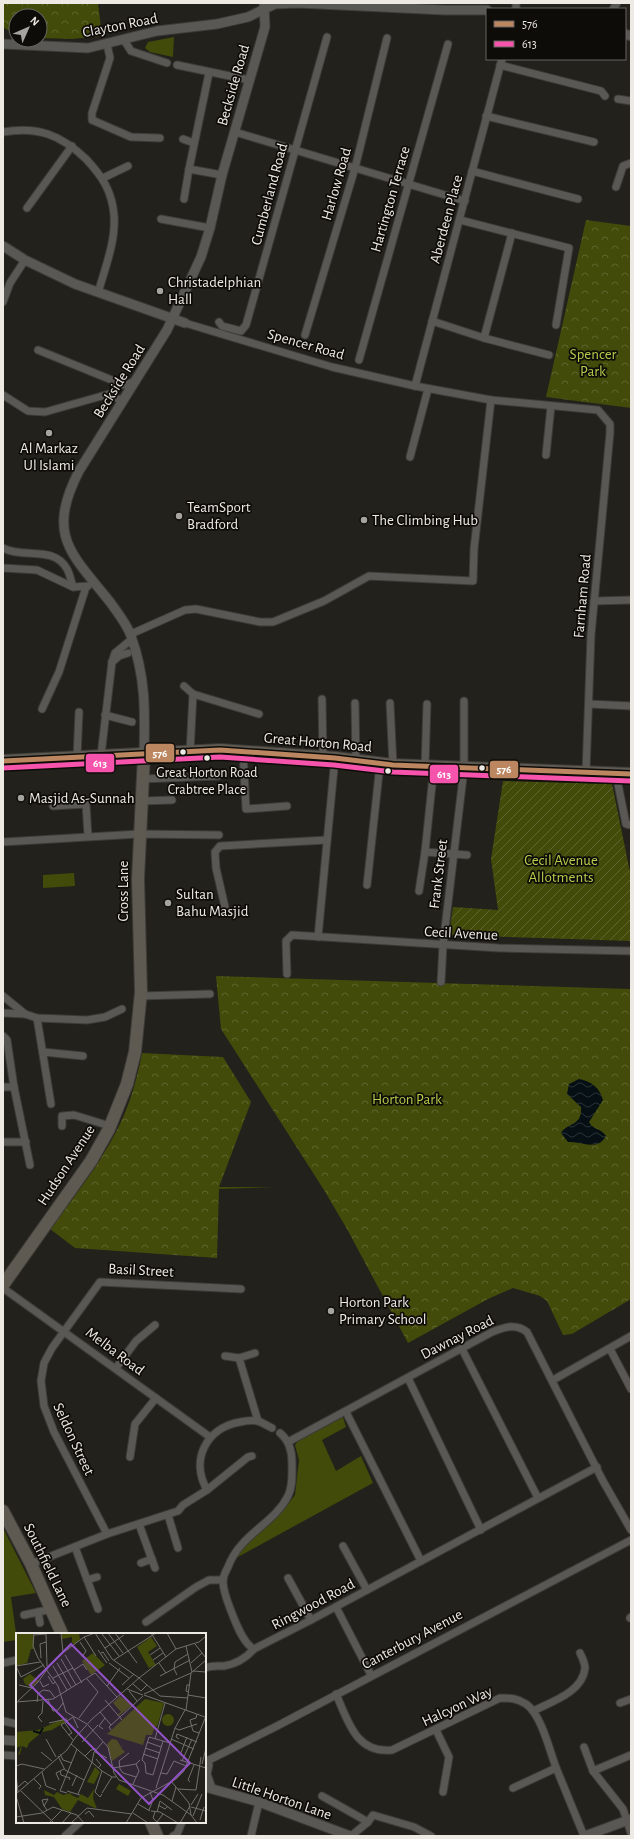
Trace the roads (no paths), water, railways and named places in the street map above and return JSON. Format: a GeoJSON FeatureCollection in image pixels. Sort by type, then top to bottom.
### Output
{"type":"FeatureCollection","features":[{"type":"Feature","properties":{"kind":"main road","name":"Great Horton Road"},"geometry":{"type":"LineString","coordinates":[[3,761],[101,755],[144,755],[244,751],[335,758],[393,765],[464,769],[631,774]]}},
{"type":"Feature","properties":{"kind":"main road","name":"Cross Lane"},"geometry":{"type":"LineString","coordinates":[[138,1027],[140,996],[139,834],[144,755]]}},
{"type":"Feature","properties":{"kind":"main road","name":"Hudson Avenue"},"geometry":{"type":"LineString","coordinates":[[3,1286],[91,1161],[110,1126],[126,1084],[135,1052],[138,1027]]}},
{"type":"Feature","properties":{"kind":"main road","name":"Southfield Lane"},"geometry":{"type":"LineString","coordinates":[[3,1511],[31,1564],[62,1633]]}},
{"type":"Feature","properties":{"kind":"main road"},"geometry":{"type":"LineString","coordinates":[[151,1823],[157,1836]]}},
{"type":"Feature","properties":{"kind":"street","name":"Clayton Road"},"geometry":{"type":"LineString","coordinates":[[3,44],[88,48],[157,31],[217,24],[248,18],[264,6],[275,4],[486,10]]}},
{"type":"Feature","properties":{"kind":"street","name":"Beckside Road"},"geometry":{"type":"LineString","coordinates":[[144,755],[144,683],[132,637],[116,610],[90,585],[69,550],[65,534],[64,512],[69,491],[79,471],[167,330],[201,257],[210,228],[222,175],[264,26],[264,6]]}},
{"type":"Feature","properties":{"kind":"street","name":"Cumberland Road"},"geometry":{"type":"LineString","coordinates":[[219,322],[222,326],[237,332],[241,331],[246,326],[294,150],[327,37]]}},
{"type":"Feature","properties":{"kind":"street","name":"Harlow Road"},"geometry":{"type":"LineString","coordinates":[[305,335],[355,168],[387,38]]}},
{"type":"Feature","properties":{"kind":"street"},"geometry":{"type":"LineString","coordinates":[[124,40],[131,51],[167,63]]}},
{"type":"Feature","properties":{"kind":"street"},"geometry":{"type":"LineString","coordinates":[[108,44],[110,58],[92,113],[92,120],[131,137],[160,138]]}},
{"type":"Feature","properties":{"kind":"street","name":"Hartington Terrace"},"geometry":{"type":"LineString","coordinates":[[359,360],[407,184],[448,44]]}},
{"type":"Feature","properties":{"kind":"street"},"geometry":{"type":"LineString","coordinates":[[501,62],[601,91],[605,96]]}},
{"type":"Feature","properties":{"kind":"street","name":"Aberdeen Place"},"geometry":{"type":"LineString","coordinates":[[415,386],[501,62]]}},
{"type":"Feature","properties":{"kind":"street"},"geometry":{"type":"LineString","coordinates":[[177,65],[208,73],[249,80]]}},
{"type":"Feature","properties":{"kind":"street"},"geometry":{"type":"LineString","coordinates":[[184,199],[208,73]]}},
{"type":"Feature","properties":{"kind":"street"},"geometry":{"type":"LineString","coordinates":[[618,99],[631,101]]}},
{"type":"Feature","properties":{"kind":"street"},"geometry":{"type":"LineString","coordinates":[[486,116],[594,142]]}},
{"type":"Feature","properties":{"kind":"street"},"geometry":{"type":"LineString","coordinates":[[3,132],[20,129],[41,132],[60,138],[72,146],[103,178],[110,197],[114,215],[113,234],[98,293]]}},
{"type":"Feature","properties":{"kind":"street"},"geometry":{"type":"LineString","coordinates":[[234,132],[465,201]]}},
{"type":"Feature","properties":{"kind":"street"},"geometry":{"type":"LineString","coordinates":[[183,139],[194,143]]}},
{"type":"Feature","properties":{"kind":"street"},"geometry":{"type":"LineString","coordinates":[[27,208],[72,146]]}},
{"type":"Feature","properties":{"kind":"street"},"geometry":{"type":"LineString","coordinates":[[616,186],[623,166],[631,163]]}},
{"type":"Feature","properties":{"kind":"street"},"geometry":{"type":"LineString","coordinates":[[103,178],[128,166]]}},
{"type":"Feature","properties":{"kind":"street"},"geometry":{"type":"LineString","coordinates":[[189,168],[222,175]]}},
{"type":"Feature","properties":{"kind":"street"},"geometry":{"type":"LineString","coordinates":[[472,171],[578,199]]}},
{"type":"Feature","properties":{"kind":"street"},"geometry":{"type":"LineString","coordinates":[[161,219],[210,228]]}},
{"type":"Feature","properties":{"kind":"street"},"geometry":{"type":"LineString","coordinates":[[460,220],[570,248],[556,325]]}},
{"type":"Feature","properties":{"kind":"street"},"geometry":{"type":"LineString","coordinates":[[484,338],[512,233]]}},
{"type":"Feature","properties":{"kind":"street","name":"Spencer Road"},"geometry":{"type":"LineString","coordinates":[[3,246],[25,260],[98,293],[185,323],[332,367],[428,389],[491,400],[598,410],[610,424]]}},
{"type":"Feature","properties":{"kind":"street"},"geometry":{"type":"LineString","coordinates":[[3,302],[10,283],[25,260]]}},
{"type":"Feature","properties":{"kind":"street"},"geometry":{"type":"LineString","coordinates":[[432,321],[484,338],[549,356]]}},
{"type":"Feature","properties":{"kind":"street"},"geometry":{"type":"LineString","coordinates":[[38,350],[124,385],[136,381]]}},
{"type":"Feature","properties":{"kind":"street"},"geometry":{"type":"LineString","coordinates":[[410,457],[428,389]]}},
{"type":"Feature","properties":{"kind":"street"},"geometry":{"type":"LineString","coordinates":[[3,395],[28,411],[45,412],[109,394],[122,401]]}},
{"type":"Feature","properties":{"kind":"street"},"geometry":{"type":"LineString","coordinates":[[101,755],[112,662],[115,653],[132,637],[185,610],[196,609],[260,622],[273,622],[324,600],[369,576],[474,581],[474,549],[491,400]]}},
{"type":"Feature","properties":{"kind":"street"},"geometry":{"type":"LineString","coordinates":[[546,455],[551,406]]}},
{"type":"Feature","properties":{"kind":"street","name":"Farnham Road"},"geometry":{"type":"LineString","coordinates":[[586,772],[586,738],[594,601],[610,424]]}},
{"type":"Feature","properties":{"kind":"street"},"geometry":{"type":"LineString","coordinates":[[3,548],[12,552],[55,557],[67,569],[73,587]]}},
{"type":"Feature","properties":{"kind":"street"},"geometry":{"type":"LineString","coordinates":[[3,568],[37,570],[73,587],[90,585],[59,672],[42,709]]}},
{"type":"Feature","properties":{"kind":"street"},"geometry":{"type":"LineString","coordinates":[[594,601],[631,600]]}},
{"type":"Feature","properties":{"kind":"street"},"geometry":{"type":"LineString","coordinates":[[112,662],[119,656],[128,653]]}},
{"type":"Feature","properties":{"kind":"street"},"geometry":{"type":"LineString","coordinates":[[184,686],[193,694],[259,714]]}},
{"type":"Feature","properties":{"kind":"street"},"geometry":{"type":"LineString","coordinates":[[190,752],[193,694]]}},
{"type":"Feature","properties":{"kind":"street"},"geometry":{"type":"LineString","coordinates":[[322,699],[323,757]]}},
{"type":"Feature","properties":{"kind":"street","name":"Frank Street"},"geometry":{"type":"LineString","coordinates":[[441,982],[443,945],[464,769],[464,701]]}},
{"type":"Feature","properties":{"kind":"street"},"geometry":{"type":"LineString","coordinates":[[390,703],[393,765]]}},
{"type":"Feature","properties":{"kind":"street"},"geometry":{"type":"LineString","coordinates":[[355,704],[356,761]]}},
{"type":"Feature","properties":{"kind":"street"},"geometry":{"type":"LineString","coordinates":[[419,891],[425,852],[429,766],[427,704]]}},
{"type":"Feature","properties":{"kind":"street"},"geometry":{"type":"LineString","coordinates":[[589,704],[631,706]]}},
{"type":"Feature","properties":{"kind":"street"},"geometry":{"type":"LineString","coordinates":[[77,757],[79,712]]}},
{"type":"Feature","properties":{"kind":"street"},"geometry":{"type":"LineString","coordinates":[[105,715],[132,722]]}},
{"type":"Feature","properties":{"kind":"street"},"geometry":{"type":"LineString","coordinates":[[244,751],[246,809],[287,806]]}},
{"type":"Feature","properties":{"kind":"street"},"geometry":{"type":"LineString","coordinates":[[318,937],[335,758]]}},
{"type":"Feature","properties":{"kind":"street"},"geometry":{"type":"LineString","coordinates":[[367,885],[380,764]]}},
{"type":"Feature","properties":{"kind":"street"},"geometry":{"type":"LineString","coordinates":[[616,774],[626,824],[631,824]]}},
{"type":"Feature","properties":{"kind":"street"},"geometry":{"type":"LineString","coordinates":[[142,779],[218,776]]}},
{"type":"Feature","properties":{"kind":"street"},"geometry":{"type":"LineString","coordinates":[[141,801],[172,800]]}},
{"type":"Feature","properties":{"kind":"street"},"geometry":{"type":"LineString","coordinates":[[53,806],[86,804],[88,836]]}},
{"type":"Feature","properties":{"kind":"street"},"geometry":{"type":"LineString","coordinates":[[3,842],[139,834],[219,835]]}},
{"type":"Feature","properties":{"kind":"street"},"geometry":{"type":"LineString","coordinates":[[225,908],[216,868],[215,852],[220,846],[227,844],[327,840]]}},
{"type":"Feature","properties":{"kind":"street"},"geometry":{"type":"LineString","coordinates":[[425,852],[467,855]]}},
{"type":"Feature","properties":{"kind":"street","name":"Cecil Avenue"},"geometry":{"type":"LineString","coordinates":[[287,974],[286,941],[289,936],[499,948],[631,951]]}},
{"type":"Feature","properties":{"kind":"street"},"geometry":{"type":"LineString","coordinates":[[140,996],[210,994]]}},
{"type":"Feature","properties":{"kind":"street"},"geometry":{"type":"LineString","coordinates":[[3,996],[25,1014]]}},
{"type":"Feature","properties":{"kind":"street"},"geometry":{"type":"LineString","coordinates":[[3,1013],[25,1014],[38,1018],[87,1020],[105,1017],[122,1009]]}},
{"type":"Feature","properties":{"kind":"street"},"geometry":{"type":"LineString","coordinates":[[38,1018],[51,1104]]}},
{"type":"Feature","properties":{"kind":"street"},"geometry":{"type":"LineString","coordinates":[[3,1036],[7,1040],[14,1087],[30,1165]]}},
{"type":"Feature","properties":{"kind":"street"},"geometry":{"type":"LineString","coordinates":[[43,1052],[83,1056]]}},
{"type":"Feature","properties":{"kind":"street"},"geometry":{"type":"LineString","coordinates":[[3,1086],[14,1087]]}},
{"type":"Feature","properties":{"kind":"street"},"geometry":{"type":"LineString","coordinates":[[62,1126],[62,1116],[74,1115],[110,1126]]}},
{"type":"Feature","properties":{"kind":"street"},"geometry":{"type":"LineString","coordinates":[[3,1142],[26,1142]]}},
{"type":"Feature","properties":{"kind":"street","name":"Basil Street"},"geometry":{"type":"LineString","coordinates":[[64,1330],[100,1282],[241,1289]]}},
{"type":"Feature","properties":{"kind":"street","name":"Melba Road"},"geometry":{"type":"LineString","coordinates":[[3,1286],[210,1437]]}},
{"type":"Feature","properties":{"kind":"street"},"geometry":{"type":"LineString","coordinates":[[116,1368],[136,1341],[155,1325]]}},
{"type":"Feature","properties":{"kind":"street","name":"Dawnay Road"},"geometry":{"type":"LineString","coordinates":[[288,1442],[492,1332],[505,1327],[521,1327],[527,1332],[631,1530]]}},
{"type":"Feature","properties":{"kind":"street","name":"Seldon Street"},"geometry":{"type":"LineString","coordinates":[[64,1330],[44,1363],[41,1381],[44,1406],[54,1432],[107,1534]]}},
{"type":"Feature","properties":{"kind":"street"},"geometry":{"type":"LineString","coordinates":[[553,1380],[631,1336]]}},
{"type":"Feature","properties":{"kind":"street"},"geometry":{"type":"LineString","coordinates":[[462,1349],[538,1498]]}},
{"type":"Feature","properties":{"kind":"street"},"geometry":{"type":"LineString","coordinates":[[610,1349],[631,1389]]}},
{"type":"Feature","properties":{"kind":"street"},"geometry":{"type":"LineString","coordinates":[[225,1356],[239,1358],[255,1354]]}},
{"type":"Feature","properties":{"kind":"street"},"geometry":{"type":"LineString","coordinates":[[239,1358],[258,1421]]}},
{"type":"Feature","properties":{"kind":"street"},"geometry":{"type":"LineString","coordinates":[[408,1378],[481,1530]]}},
{"type":"Feature","properties":{"kind":"street"},"geometry":{"type":"LineString","coordinates":[[130,1457],[135,1424],[156,1398]]}},
{"type":"Feature","properties":{"kind":"street"},"geometry":{"type":"LineString","coordinates":[[346,1412],[421,1561]]}},
{"type":"Feature","properties":{"kind":"street"},"geometry":{"type":"LineString","coordinates":[[207,1490],[200,1474],[200,1460],[210,1437],[224,1427],[233,1424],[258,1421],[272,1428]]}},
{"type":"Feature","properties":{"kind":"street"},"geometry":{"type":"LineString","coordinates":[[254,1649],[250,1647],[236,1624],[224,1591],[223,1580],[231,1557],[244,1540],[280,1508],[288,1495],[292,1470],[292,1455],[288,1442],[280,1433]]}},
{"type":"Feature","properties":{"kind":"street"},"geometry":{"type":"LineString","coordinates":[[31,1564],[107,1534],[178,1511],[183,1505],[207,1490],[248,1457],[252,1456]]}},
{"type":"Feature","properties":{"kind":"street","name":"Ringwood Road"},"geometry":{"type":"LineString","coordinates":[[206,1668],[234,1664],[254,1649],[336,1607],[597,1467]]}},
{"type":"Feature","properties":{"kind":"street"},"geometry":{"type":"LineString","coordinates":[[168,1515],[178,1548]]}},
{"type":"Feature","properties":{"kind":"street"},"geometry":{"type":"LineString","coordinates":[[139,1524],[155,1568]]}},
{"type":"Feature","properties":{"kind":"street","name":"Canterbury Avenue"},"geometry":{"type":"LineString","coordinates":[[206,1765],[220,1754],[631,1540]]}},
{"type":"Feature","properties":{"kind":"street"},"geometry":{"type":"LineString","coordinates":[[75,1546],[98,1609]]}},
{"type":"Feature","properties":{"kind":"street"},"geometry":{"type":"LineString","coordinates":[[343,1546],[367,1590]]}},
{"type":"Feature","properties":{"kind":"street"},"geometry":{"type":"LineString","coordinates":[[141,1563],[152,1560]]}},
{"type":"Feature","properties":{"kind":"street"},"geometry":{"type":"LineString","coordinates":[[87,1580],[97,1577]]}},
{"type":"Feature","properties":{"kind":"street"},"geometry":{"type":"LineString","coordinates":[[288,1578],[311,1620]]}},
{"type":"Feature","properties":{"kind":"street"},"geometry":{"type":"LineString","coordinates":[[146,1622],[196,1587],[209,1580],[223,1580]]}},
{"type":"Feature","properties":{"kind":"street"},"geometry":{"type":"LineString","coordinates":[[336,1607],[371,1675]]}},
{"type":"Feature","properties":{"kind":"street"},"geometry":{"type":"LineString","coordinates":[[24,1615],[52,1609]]}},
{"type":"Feature","properties":{"kind":"street"},"geometry":{"type":"LineString","coordinates":[[38,1612],[40,1623]]}},
{"type":"Feature","properties":{"kind":"street"},"geometry":{"type":"LineString","coordinates":[[533,1711],[563,1696],[576,1687],[585,1667],[580,1653]]}},
{"type":"Feature","properties":{"kind":"street"},"geometry":{"type":"LineString","coordinates":[[3,1663],[16,1660]]}},
{"type":"Feature","properties":{"kind":"street","name":"Halcyon Way"},"geometry":{"type":"LineString","coordinates":[[336,1694],[351,1727],[361,1741],[370,1748],[380,1752],[392,1750],[500,1698],[513,1697],[527,1704],[533,1711],[547,1740],[556,1768],[584,1836]]}},
{"type":"Feature","properties":{"kind":"street"},"geometry":{"type":"LineString","coordinates":[[620,1703],[631,1699]]}},
{"type":"Feature","properties":{"kind":"street"},"geometry":{"type":"LineString","coordinates":[[3,1721],[16,1724]]}},
{"type":"Feature","properties":{"kind":"street"},"geometry":{"type":"LineString","coordinates":[[436,1730],[449,1757],[443,1792]]}},
{"type":"Feature","properties":{"kind":"street"},"geometry":{"type":"LineString","coordinates":[[3,1740],[16,1741]]}},
{"type":"Feature","properties":{"kind":"street"},"geometry":{"type":"LineString","coordinates":[[584,1747],[592,1771],[623,1808],[629,1820],[631,1833]]}},
{"type":"Feature","properties":{"kind":"street"},"geometry":{"type":"LineString","coordinates":[[3,1755],[16,1756]]}},
{"type":"Feature","properties":{"kind":"street"},"geometry":{"type":"LineString","coordinates":[[592,1771],[631,1755]]}},
{"type":"Feature","properties":{"kind":"street"},"geometry":{"type":"LineString","coordinates":[[206,1765],[208,1787]]}},
{"type":"Feature","properties":{"kind":"street"},"geometry":{"type":"LineString","coordinates":[[513,1788],[556,1768]]}},
{"type":"Feature","properties":{"kind":"street","name":"Little Horton Lane"},"geometry":{"type":"LineString","coordinates":[[208,1787],[259,1802],[350,1836]]}},
{"type":"Feature","properties":{"kind":"street"},"geometry":{"type":"LineString","coordinates":[[322,1796],[368,1822]]}},
{"type":"Feature","properties":{"kind":"street"},"geometry":{"type":"LineString","coordinates":[[251,1836],[259,1802]]}},
{"type":"Feature","properties":{"kind":"street"},"geometry":{"type":"LineString","coordinates":[[350,1836],[368,1822],[373,1815],[414,1827],[431,1836]]}},
{"type":"Feature","properties":{"kind":"street"},"geometry":{"type":"LineString","coordinates":[[584,1836],[629,1820]]}},
{"type":"Feature","properties":{"kind":"street"},"geometry":{"type":"LineString","coordinates":[[65,1836],[79,1823]]}},
{"type":"Feature","properties":{"kind":"street"},"geometry":{"type":"LineString","coordinates":[[173,1836],[177,1834],[182,1823]]}},
{"type":"Feature","properties":{"kind":"water"},"geometry":{"type":"Polygon","coordinates":[[[579,1079],[591,1083],[602,1096],[603,1100],[589,1122],[606,1136],[598,1144],[589,1145],[568,1142],[561,1133],[577,1121],[581,1113],[581,1107],[567,1094],[569,1084],[579,1079]]]}},
{"type":"Feature","properties":{"kind":"place","name":"Christadelphian Hall"},"geometry":{"type":"Point","coordinates":[160,291]}},
{"type":"Feature","properties":{"kind":"place","name":"Al Markaz Ul Islami"},"geometry":{"type":"Point","coordinates":[49,433]}},
{"type":"Feature","properties":{"kind":"place","name":"TeamSport Bradford"},"geometry":{"type":"Point","coordinates":[179,516]}},
{"type":"Feature","properties":{"kind":"place","name":"The Climbing Hub"},"geometry":{"type":"Point","coordinates":[364,520]}},
{"type":"Feature","properties":{"kind":"place","name":"Great Horton Road Crabtree Place"},"geometry":{"type":"Point","coordinates":[207,758]}},
{"type":"Feature","properties":{"kind":"place","name":"Masjid As-Sunnah"},"geometry":{"type":"Point","coordinates":[21,798]}},
{"type":"Feature","properties":{"kind":"place","name":"Sultan Bahu Masjid"},"geometry":{"type":"Point","coordinates":[168,903]}},
{"type":"Feature","properties":{"kind":"place","name":"Horton Park Primary School"},"geometry":{"type":"Point","coordinates":[331,1311]}},
{"type":"Feature","properties":{"kind":"park label","name":"Spencer Park"},"geometry":{"type":"Point","coordinates":[593,362]}},
{"type":"Feature","properties":{"kind":"park label","name":"Cecil Avenue Allotments"},"geometry":{"type":"Point","coordinates":[561,868]}},
{"type":"Feature","properties":{"kind":"park label","name":"Horton Park"},"geometry":{"type":"Point","coordinates":[407,1099]}}]}
